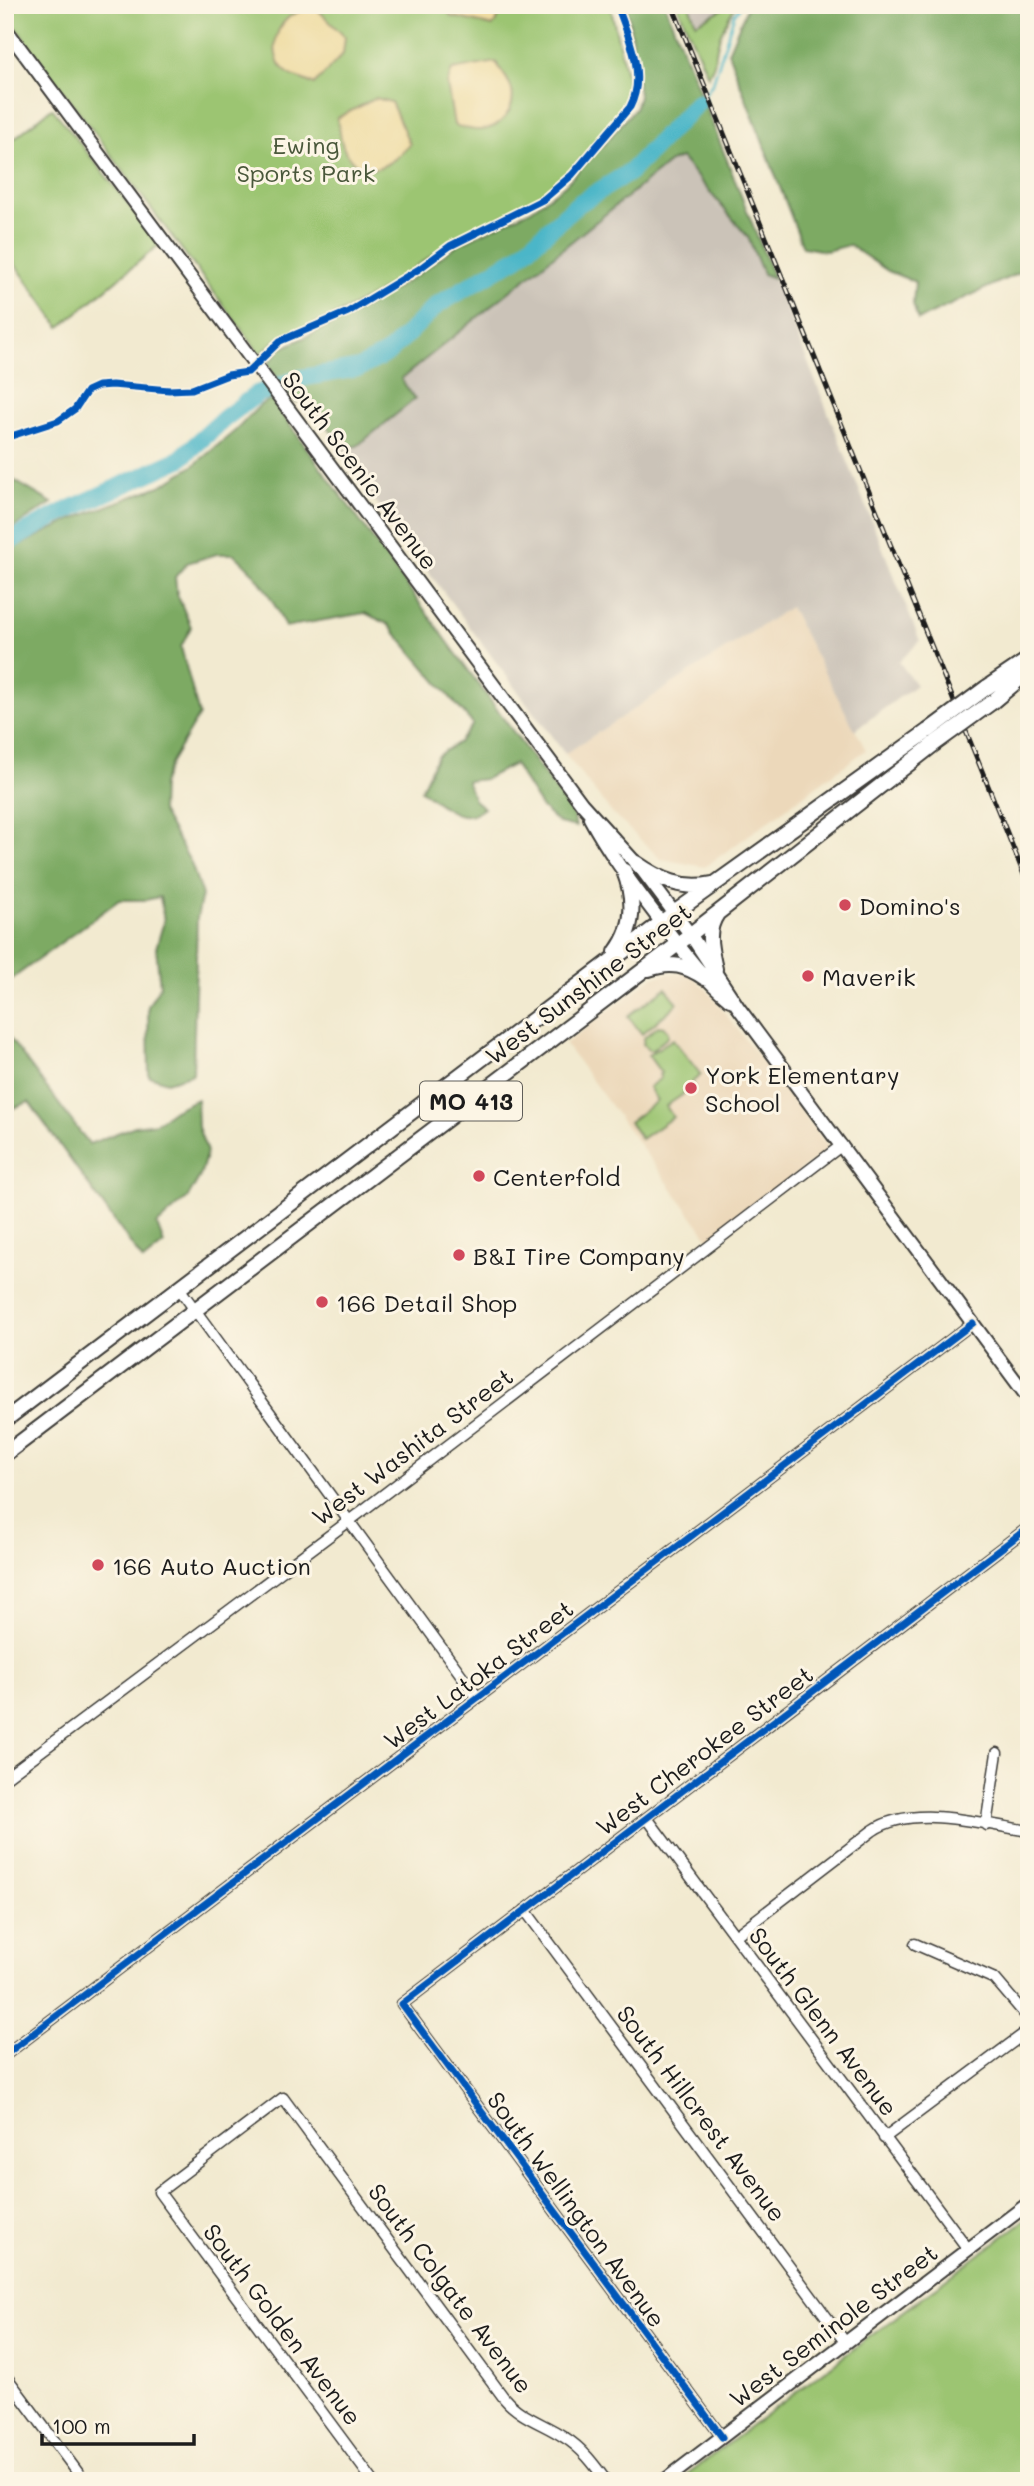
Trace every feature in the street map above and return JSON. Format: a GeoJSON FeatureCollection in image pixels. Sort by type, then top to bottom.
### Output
{"type":"FeatureCollection","features":[{"type":"Feature","properties":{"kind":"main road","name":"South Scenic Avenue"},"geometry":{"type":"LineString","coordinates":[[5,27],[582,804],[597,832],[674,913],[690,934],[710,974]]}},
{"type":"Feature","properties":{"kind":"main road","name":"West Sunshine Street"},"geometry":{"type":"LineString","coordinates":[[5,1454],[678,944],[931,738],[986,688],[1029,659]]}},
{"type":"Feature","properties":{"kind":"main road","name":"West Sunshine Street"},"geometry":{"type":"LineString","coordinates":[[5,1420],[674,913],[931,738],[992,702],[1029,671]]}},
{"type":"Feature","properties":{"kind":"main road","name":"South Scenic Avenue"},"geometry":{"type":"LineString","coordinates":[[630,867],[678,944],[710,974],[738,1007],[1029,1399]]}},
{"type":"Feature","properties":{"kind":"main road"},"geometry":{"type":"LineString","coordinates":[[608,963],[625,939],[632,915],[630,867],[682,885],[716,883]]}},
{"type":"Feature","properties":{"kind":"main road"},"geometry":{"type":"LineString","coordinates":[[638,974],[671,964],[710,974],[709,935],[712,922],[721,909]]}},
{"type":"Feature","properties":{"kind":"main road","name":"West Seminole Street"},"geometry":{"type":"LineString","coordinates":[[664,2481],[1029,2203]]}},
{"type":"Feature","properties":{"kind":"street","name":"West Washita Street"},"geometry":{"type":"LineString","coordinates":[[5,1778],[349,1521],[842,1145]]}},
{"type":"Feature","properties":{"kind":"street"},"geometry":{"type":"LineString","coordinates":[[179,1288],[478,1698]]}},
{"type":"Feature","properties":{"kind":"street","name":"West Latoka Street"},"geometry":{"type":"LineString","coordinates":[[5,2055],[973,1323]]}},
{"type":"Feature","properties":{"kind":"street","name":"West Cherokee Street"},"geometry":{"type":"LineString","coordinates":[[402,2004],[1029,1527]]}},
{"type":"Feature","properties":{"kind":"street"},"geometry":{"type":"LineString","coordinates":[[986,1825],[997,1753]]}},
{"type":"Feature","properties":{"kind":"street"},"geometry":{"type":"LineString","coordinates":[[735,1937],[887,1822],[922,1816],[1029,1831]]}},
{"type":"Feature","properties":{"kind":"street","name":"South Glenn Avenue"},"geometry":{"type":"LineString","coordinates":[[647,1818],[968,2249]]}},
{"type":"Feature","properties":{"kind":"street","name":"South Hillcrest Avenue"},"geometry":{"type":"LineString","coordinates":[[525,1910],[845,2342]]}},
{"type":"Feature","properties":{"kind":"street"},"geometry":{"type":"LineString","coordinates":[[915,1944],[995,1979],[1029,2019]]}},
{"type":"Feature","properties":{"kind":"street","name":"South Wellington Avenue"},"geometry":{"type":"LineString","coordinates":[[402,2004],[722,2437]]}},
{"type":"Feature","properties":{"kind":"street"},"geometry":{"type":"LineString","coordinates":[[884,2138],[1029,2030]]}},
{"type":"Feature","properties":{"kind":"street","name":"South Colgate Avenue"},"geometry":{"type":"LineString","coordinates":[[159,2192],[282,2098],[504,2398],[521,2415],[563,2435],[579,2447],[606,2481]]}},
{"type":"Feature","properties":{"kind":"street","name":"South Golden Avenue"},"geometry":{"type":"LineString","coordinates":[[159,2192],[373,2481]]}},
{"type":"Feature","properties":{"kind":"street"},"geometry":{"type":"LineString","coordinates":[[5,2375],[84,2481]]}},
{"type":"Feature","properties":{"kind":"shaded area"},"geometry":{"type":"Polygon","coordinates":[[[689,5],[725,5],[721,10],[696,23],[689,5]]]}},
{"type":"Feature","properties":{"kind":"shaded area"},"geometry":{"type":"Polygon","coordinates":[[[680,158],[748,237],[763,274],[774,278],[920,641],[899,662],[916,685],[855,730],[790,607],[565,754],[337,450],[357,446],[415,399],[401,379],[670,162],[680,158]]]}},
{"type":"Feature","properties":{"kind":"shaded area"},"geometry":{"type":"Polygon","coordinates":[[[790,607],[866,750],[705,867],[661,859],[612,813],[565,754],[790,607]]]}},
{"type":"Feature","properties":{"kind":"shaded area","name":"York Elementary School"},"geometry":{"type":"Polygon","coordinates":[[[672,973],[689,974],[707,990],[829,1148],[710,1240],[565,1044],[653,977],[672,973]]]}},
{"type":"Feature","properties":{"kind":"green space","name":"Ewing Sports Park"},"geometry":{"type":"Polygon","coordinates":[[[5,5],[610,5],[632,100],[566,177],[533,202],[455,239],[379,292],[336,315],[276,340],[260,354],[5,13],[5,5]]]}},
{"type":"Feature","properties":{"kind":"green space"},"geometry":{"type":"Polygon","coordinates":[[[624,5],[665,5],[774,278],[763,274],[748,237],[681,158],[670,162],[401,379],[415,399],[357,446],[343,447],[308,400],[295,403],[267,365],[280,349],[352,315],[417,275],[457,245],[531,210],[565,185],[635,108],[639,96],[629,17],[624,5]]]}},
{"type":"Feature","properties":{"kind":"green space"},"geometry":{"type":"Polygon","coordinates":[[[677,5],[689,5],[696,23],[721,10],[725,5],[736,5],[721,33],[708,76],[677,5]]]}},
{"type":"Feature","properties":{"kind":"green space"},"geometry":{"type":"Polygon","coordinates":[[[748,5],[1029,5],[1029,268],[918,320],[913,304],[915,282],[888,271],[849,245],[826,251],[803,247],[728,52],[748,5]]]}},
{"type":"Feature","properties":{"kind":"green space"},"geometry":{"type":"Polygon","coordinates":[[[52,108],[160,244],[60,327],[5,250],[5,146],[52,108]]]}},
{"type":"Feature","properties":{"kind":"green space"},"geometry":{"type":"Polygon","coordinates":[[[271,399],[573,814],[576,827],[559,823],[542,808],[514,764],[485,779],[467,781],[474,800],[484,808],[475,813],[467,815],[451,811],[421,790],[437,756],[459,742],[473,724],[388,624],[365,613],[285,627],[264,587],[234,554],[217,554],[187,563],[175,577],[177,594],[191,627],[181,647],[199,715],[171,762],[162,784],[161,811],[191,863],[202,895],[197,918],[193,1074],[167,1082],[149,1076],[148,1006],[160,986],[156,948],[164,921],[160,897],[119,900],[5,984],[5,552],[71,520],[162,485],[193,466],[236,430],[260,405],[271,399]]]}},
{"type":"Feature","properties":{"kind":"green space"},"geometry":{"type":"Polygon","coordinates":[[[5,475],[52,503],[5,533],[5,475]]]}},
{"type":"Feature","properties":{"kind":"green space"},"geometry":{"type":"Polygon","coordinates":[[[666,988],[678,1003],[642,1034],[628,1016],[666,988]]]}},
{"type":"Feature","properties":{"kind":"green space"},"geometry":{"type":"Polygon","coordinates":[[[658,1026],[664,1027],[668,1037],[652,1050],[648,1050],[643,1044],[644,1038],[658,1026]]]}},
{"type":"Feature","properties":{"kind":"green space"},"geometry":{"type":"Polygon","coordinates":[[[5,1032],[89,1144],[135,1126],[156,1123],[174,1110],[197,1099],[198,1127],[207,1152],[200,1176],[188,1197],[157,1225],[164,1244],[143,1261],[29,1102],[9,1110],[5,1105],[5,1032]]]}},
{"type":"Feature","properties":{"kind":"green space"},"geometry":{"type":"Polygon","coordinates":[[[673,1039],[701,1075],[692,1082],[694,1087],[666,1106],[673,1117],[641,1139],[629,1122],[657,1101],[649,1087],[661,1078],[661,1073],[648,1055],[673,1039]]]}},
{"type":"Feature","properties":{"kind":"green space"},"geometry":{"type":"Polygon","coordinates":[[[1029,2217],[1029,2481],[678,2481],[1029,2217]]]}},
{"type":"Feature","properties":{"kind":"sand"},"geometry":{"type":"Polygon","coordinates":[[[313,5],[345,37],[343,54],[314,85],[291,75],[282,67],[275,46],[279,31],[288,18],[313,5]]]}},
{"type":"Feature","properties":{"kind":"sand"},"geometry":{"type":"Polygon","coordinates":[[[444,5],[506,5],[493,26],[451,16],[444,5]]]}},
{"type":"Feature","properties":{"kind":"sand"},"geometry":{"type":"Polygon","coordinates":[[[496,62],[512,91],[512,105],[505,117],[488,129],[474,130],[454,125],[447,84],[452,70],[496,62]]]}},
{"type":"Feature","properties":{"kind":"sand"},"geometry":{"type":"Polygon","coordinates":[[[376,98],[391,102],[410,144],[387,164],[369,169],[353,161],[345,151],[337,118],[376,98]]]}},
{"type":"Feature","properties":{"kind":"waterway"},"geometry":{"type":"LineString","coordinates":[[698,102],[713,83],[734,15],[741,5]]}},
{"type":"Feature","properties":{"kind":"waterway"},"geometry":{"type":"LineString","coordinates":[[5,544],[53,517],[180,459],[225,418],[257,394],[301,378],[359,368],[388,353],[437,305],[518,257],[578,204],[630,172],[698,102]]}},
{"type":"Feature","properties":{"kind":"railway"},"geometry":{"type":"LineString","coordinates":[[672,5],[1029,887]]}},
{"type":"Feature","properties":{"kind":"cycle path"},"geometry":{"type":"LineString","coordinates":[[5,438],[58,421],[75,409],[87,391],[98,386],[192,389],[228,375],[248,372],[280,341],[348,312],[419,269],[450,246],[544,199],[572,175],[630,107],[635,95],[637,82],[634,56],[617,5]]}},
{"type":"Feature","properties":{"kind":"cycle path"},"geometry":{"type":"LineString","coordinates":[[5,2055],[973,1323]]}},
{"type":"Feature","properties":{"kind":"cycle path"},"geometry":{"type":"LineString","coordinates":[[722,2437],[402,2004],[1029,1527]]}},
{"type":"Feature","properties":{"kind":"place","name":"Domino's"},"geometry":{"type":"Point","coordinates":[845,905]}},
{"type":"Feature","properties":{"kind":"place","name":"Maverik"},"geometry":{"type":"Point","coordinates":[808,976]}},
{"type":"Feature","properties":{"kind":"place","name":"York Elementary School"},"geometry":{"type":"Point","coordinates":[691,1088]}},
{"type":"Feature","properties":{"kind":"place","name":"Centerfold"},"geometry":{"type":"Point","coordinates":[479,1176]}},
{"type":"Feature","properties":{"kind":"place","name":"B&I Tire Company"},"geometry":{"type":"Point","coordinates":[459,1255]}},
{"type":"Feature","properties":{"kind":"place","name":"166 Detail Shop"},"geometry":{"type":"Point","coordinates":[322,1302]}},
{"type":"Feature","properties":{"kind":"place","name":"166 Auto Auction"},"geometry":{"type":"Point","coordinates":[98,1565]}}]}
